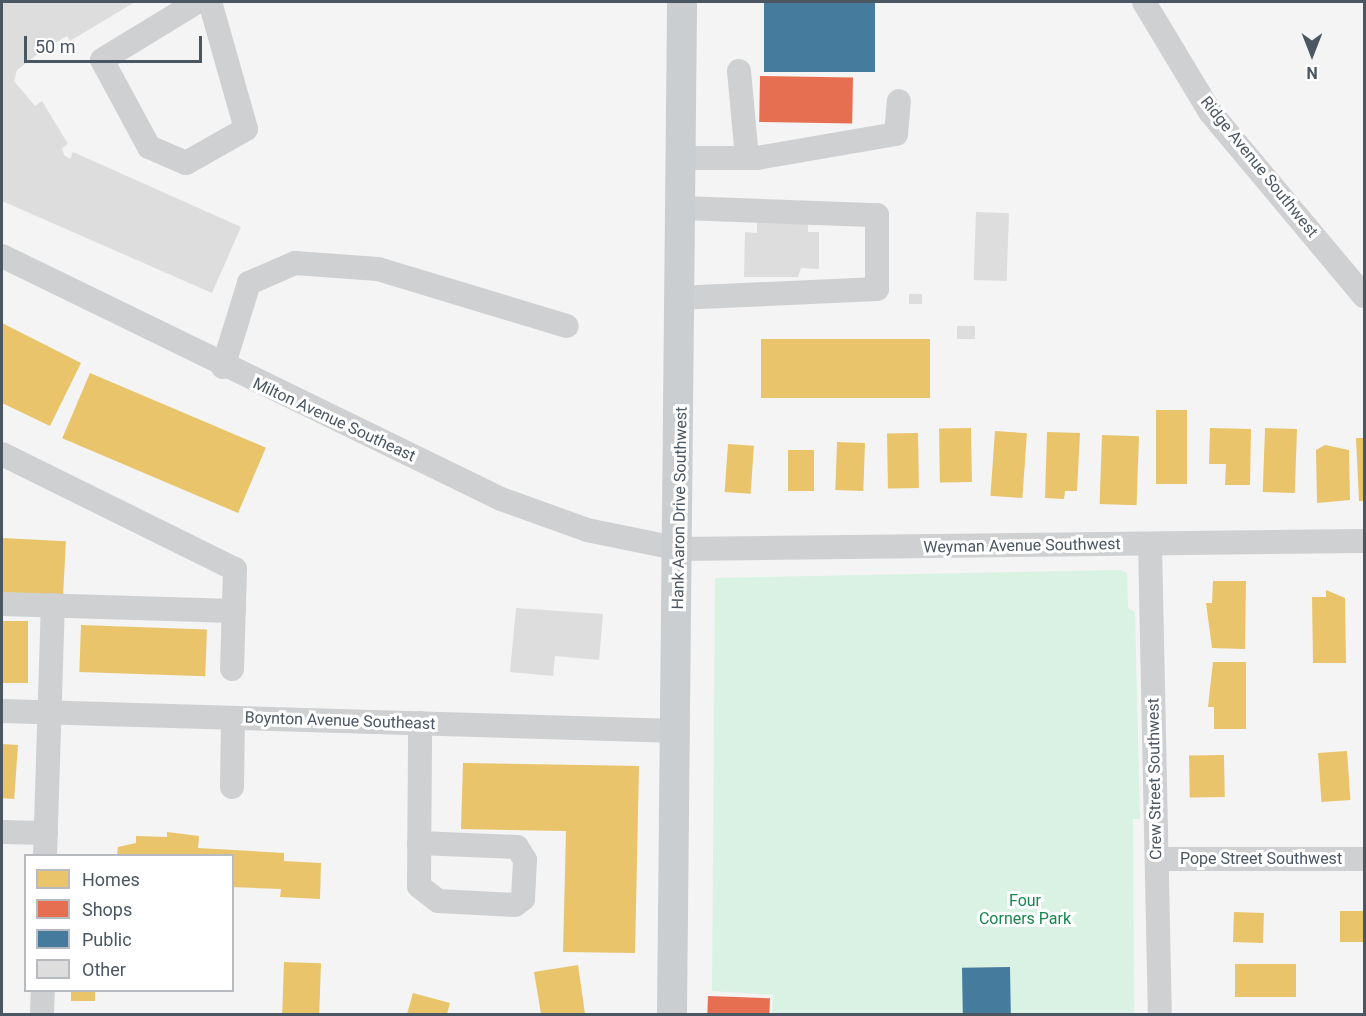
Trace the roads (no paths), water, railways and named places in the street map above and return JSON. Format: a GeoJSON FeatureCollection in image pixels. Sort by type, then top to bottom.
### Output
{"type":"FeatureCollection","features":[{"type":"Feature","properties":{"kind":"main road","name":"Hank Aaron Drive Southwest"},"geometry":{"type":"LineString","coordinates":[[672,1014],[680,549],[682,2]]}},
{"type":"Feature","properties":{"kind":"street"},"geometry":{"type":"LineString","coordinates":[[197,2],[102,60],[149,147],[186,163],[246,129],[210,2]]}},
{"type":"Feature","properties":{"kind":"street","name":"Ridge Avenue Southwest"},"geometry":{"type":"LineString","coordinates":[[1144,2],[1210,112],[1365,296]]}},
{"type":"Feature","properties":{"kind":"street"},"geometry":{"type":"LineString","coordinates":[[739,71],[747,158]]}},
{"type":"Feature","properties":{"kind":"street"},"geometry":{"type":"LineString","coordinates":[[682,158],[747,158],[896,135],[899,101]]}},
{"type":"Feature","properties":{"kind":"street"},"geometry":{"type":"LineString","coordinates":[[682,208],[877,215],[877,290],[682,298]]}},
{"type":"Feature","properties":{"kind":"street","name":"Milton Avenue Southeast"},"geometry":{"type":"LineString","coordinates":[[2,256],[223,367],[501,499],[587,530],[680,549]]}},
{"type":"Feature","properties":{"kind":"street"},"geometry":{"type":"LineString","coordinates":[[223,367],[249,284],[296,263],[378,269],[567,326]]}},
{"type":"Feature","properties":{"kind":"street"},"geometry":{"type":"LineString","coordinates":[[2,454],[235,569],[232,669]]}},
{"type":"Feature","properties":{"kind":"street","name":"Weyman Avenue Southwest"},"geometry":{"type":"LineString","coordinates":[[680,549],[1365,541]]}},
{"type":"Feature","properties":{"kind":"street","name":"Crew Street Southwest"},"geometry":{"type":"LineString","coordinates":[[1150,544],[1160,1014]]}},
{"type":"Feature","properties":{"kind":"street"},"geometry":{"type":"LineString","coordinates":[[2,604],[234,611]]}},
{"type":"Feature","properties":{"kind":"street"},"geometry":{"type":"LineString","coordinates":[[2,832],[46,844],[48,712],[53,605]]}},
{"type":"Feature","properties":{"kind":"street","name":"Boynton Avenue Southeast"},"geometry":{"type":"LineString","coordinates":[[2,711],[678,731]]}},
{"type":"Feature","properties":{"kind":"street"},"geometry":{"type":"LineString","coordinates":[[232,787],[233,718]]}},
{"type":"Feature","properties":{"kind":"street"},"geometry":{"type":"LineString","coordinates":[[419,843],[517,847],[525,860],[523,899],[504,904],[438,901],[426,895],[419,886],[419,843],[420,723]]}},
{"type":"Feature","properties":{"kind":"street","name":"Pope Street Southwest"},"geometry":{"type":"LineString","coordinates":[[1157,859],[1365,859]]}},
{"type":"Feature","properties":{"kind":"street"},"geometry":{"type":"LineString","coordinates":[[42,1014],[43,992]]}},
{"type":"Feature","properties":{"kind":"park label","name":"Four Corners Park"},"geometry":{"type":"Point","coordinates":[1025,910]}}]}
